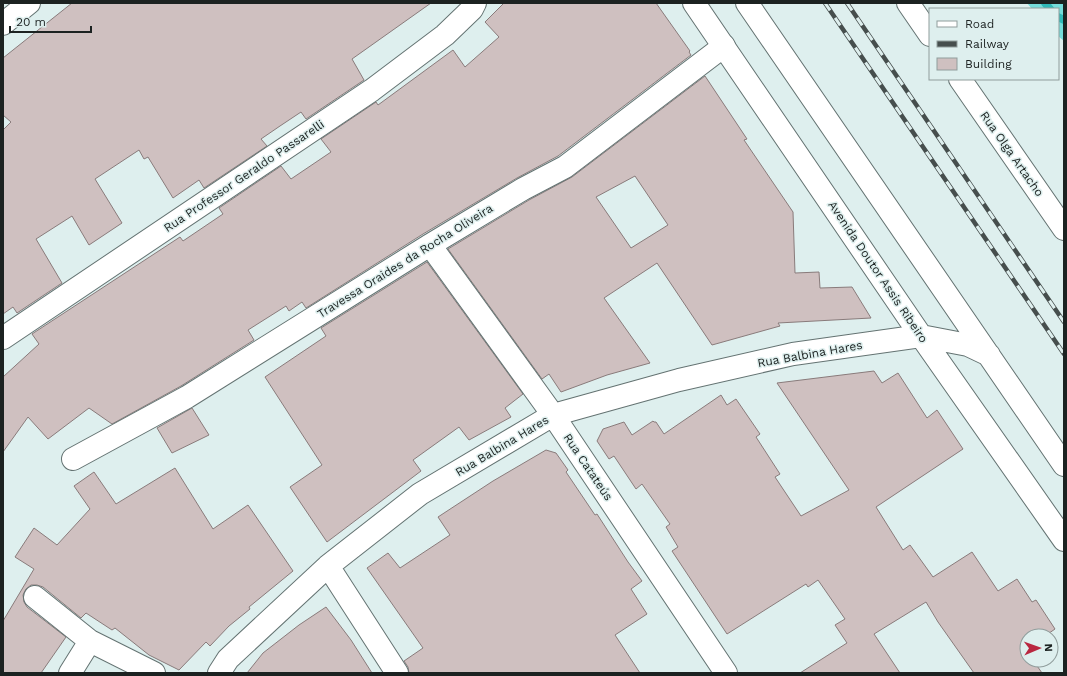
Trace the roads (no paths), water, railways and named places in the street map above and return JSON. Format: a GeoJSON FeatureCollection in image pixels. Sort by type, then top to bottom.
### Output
{"type":"FeatureCollection","features":[{"type":"Feature","properties":{"kind":"street"},"geometry":{"type":"LineString","coordinates":[[3,24],[29,3]]}},
{"type":"Feature","properties":{"kind":"street","name":"Rua Professor Geraldo Passarelli"},"geometry":{"type":"LineString","coordinates":[[3,338],[372,90],[445,35],[472,9],[475,3]]}},
{"type":"Feature","properties":{"kind":"street","name":"Avenida Doutor Assis Ribeiro"},"geometry":{"type":"LineString","coordinates":[[694,3],[921,336],[1064,540]]}},
{"type":"Feature","properties":{"kind":"street"},"geometry":{"type":"LineString","coordinates":[[747,3],[1064,465]]}},
{"type":"Feature","properties":{"kind":"street"},"geometry":{"type":"LineString","coordinates":[[908,3],[929,34]]}},
{"type":"Feature","properties":{"kind":"street","name":"Travessa Oraides da Rocha Oliveira"},"geometry":{"type":"LineString","coordinates":[[73,459],[187,397],[430,245],[523,189],[565,167],[724,46]]}},
{"type":"Feature","properties":{"kind":"street","name":"Rua Olga Artacho"},"geometry":{"type":"LineString","coordinates":[[961,80],[1064,229]]}},
{"type":"Feature","properties":{"kind":"street","name":"Rua Catateús"},"geometry":{"type":"LineString","coordinates":[[430,245],[553,415],[726,673]]}},
{"type":"Feature","properties":{"kind":"street","name":"Rua Balbina Hares"},"geometry":{"type":"LineString","coordinates":[[219,673],[228,659],[328,566],[420,494],[553,415],[679,380],[793,354],[921,336],[968,345],[989,355]]}},
{"type":"Feature","properties":{"kind":"street"},"geometry":{"type":"LineString","coordinates":[[328,566],[397,673]]}},
{"type":"Feature","properties":{"kind":"street"},"geometry":{"type":"LineString","coordinates":[[35,597],[90,641],[154,673]]}},
{"type":"Feature","properties":{"kind":"street"},"geometry":{"type":"LineString","coordinates":[[70,673],[90,641]]}},
{"type":"Feature","properties":{"kind":"waterway"},"geometry":{"type":"LineString","coordinates":[[1045,3],[1049,8]]}},
{"type":"Feature","properties":{"kind":"waterway"},"geometry":{"type":"LineString","coordinates":[[1059,18],[1064,20]]}},
{"type":"Feature","properties":{"kind":"railway"},"geometry":{"type":"LineString","coordinates":[[825,3],[1064,354]]}},
{"type":"Feature","properties":{"kind":"railway"},"geometry":{"type":"LineString","coordinates":[[847,3],[1064,322]]}}]}
